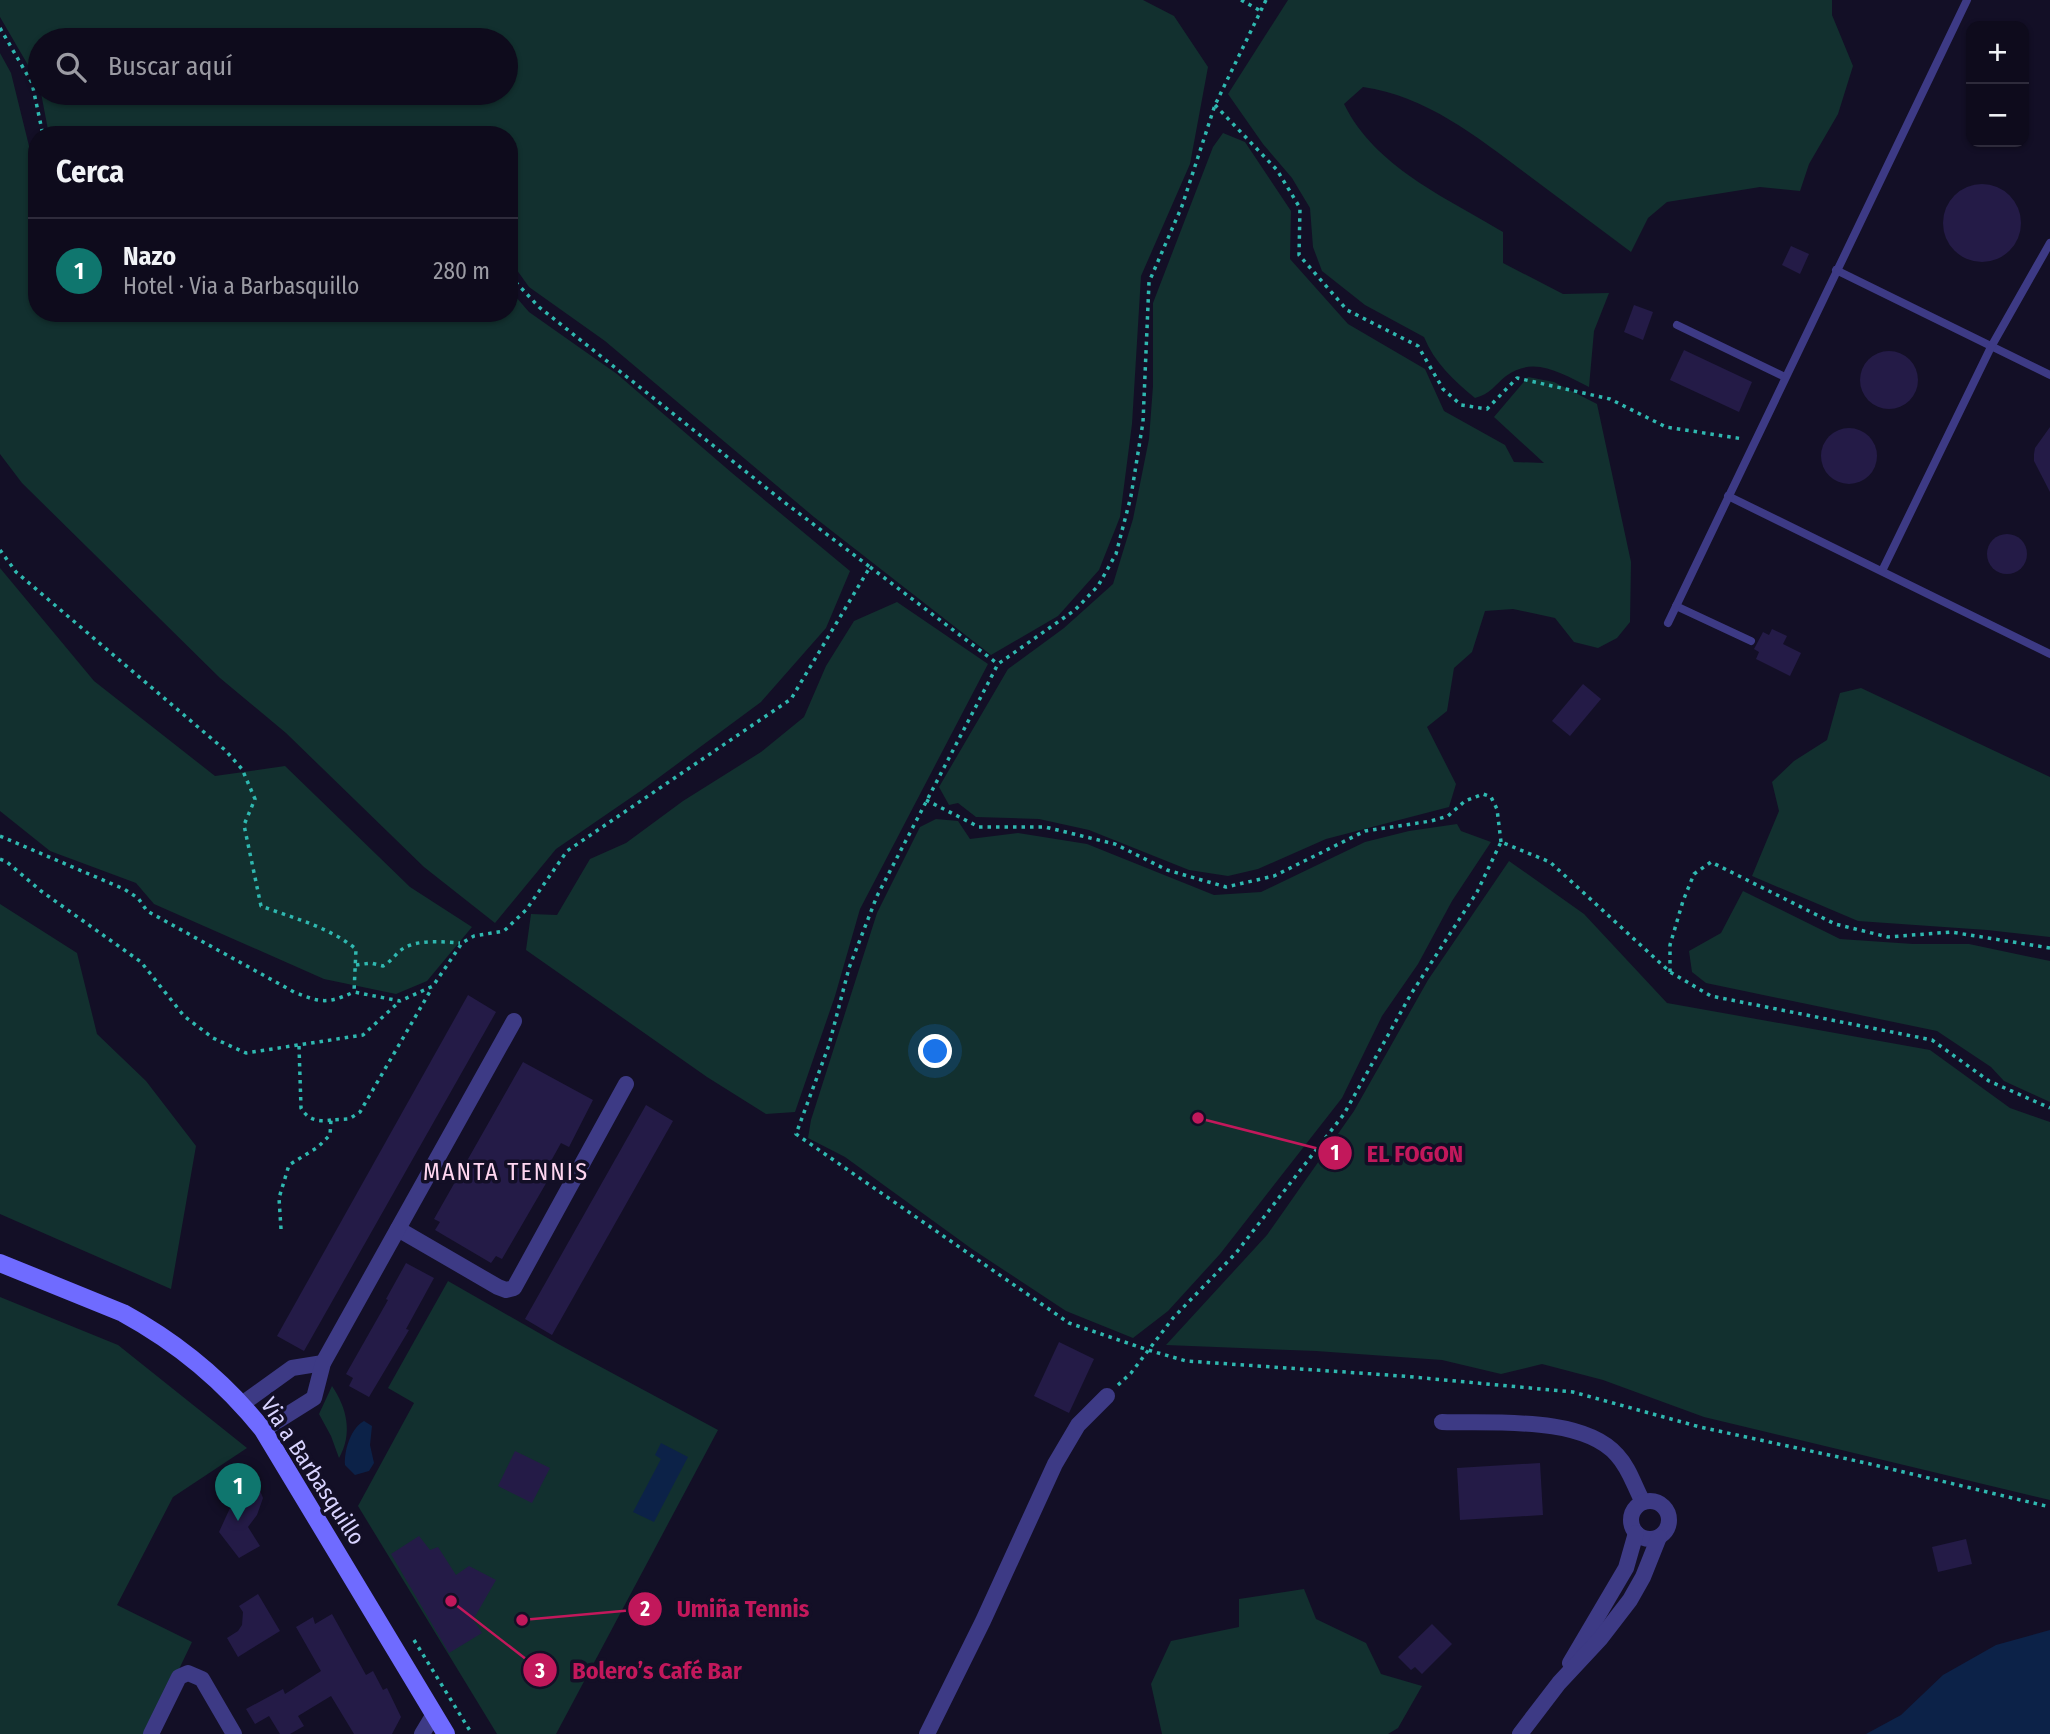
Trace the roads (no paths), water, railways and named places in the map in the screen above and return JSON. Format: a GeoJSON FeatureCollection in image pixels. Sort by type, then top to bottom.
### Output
{"type":"FeatureCollection","features":[{"type":"Feature","properties":{"kind":"main road","name":"Via a Barbasquillo"},"geometry":{"type":"LineString","coordinates":[[0,1263],[140,1322],[184,1351],[242,1404],[263,1430],[446,1734]]}},
{"type":"Feature","properties":{"kind":"street"},"geometry":{"type":"LineString","coordinates":[[263,1430],[314,1398],[323,1363],[514,1021]]}},
{"type":"Feature","properties":{"kind":"street"},"geometry":{"type":"LineString","coordinates":[[398,1229],[498,1287],[506,1290],[514,1288],[626,1084]]}},
{"type":"Feature","properties":{"kind":"street"},"geometry":{"type":"LineString","coordinates":[[242,1404],[292,1368],[323,1363]]}},
{"type":"Feature","properties":{"kind":"street"},"geometry":{"type":"LineString","coordinates":[[927,1734],[983,1621],[1055,1464],[1078,1425],[1107,1395]]}},
{"type":"Feature","properties":{"kind":"street"},"geometry":{"type":"LineString","coordinates":[[1442,1422],[1538,1424],[1570,1430],[1597,1440],[1615,1453],[1628,1468],[1643,1502]]}},
{"type":"Feature","properties":{"kind":"street"},"geometry":{"type":"LineString","coordinates":[[1520,1734],[1559,1683],[1615,1621],[1638,1587],[1659,1537],[1668,1527],[1668,1514],[1661,1505],[1650,1501],[1643,1502],[1632,1515],[1631,1522],[1636,1533],[1647,1539],[1659,1537]]}},
{"type":"Feature","properties":{"kind":"street"},"geometry":{"type":"LineString","coordinates":[[1559,1683],[1626,1568],[1636,1533]]}},
{"type":"Feature","properties":{"kind":"street"},"geometry":{"type":"LineString","coordinates":[[1620,1577],[1638,1587]]}},
{"type":"Feature","properties":{"kind":"street"},"geometry":{"type":"LineString","coordinates":[[151,1734],[179,1677],[188,1673],[202,1679],[234,1734]]}},
{"type":"Feature","properties":{"kind":"street"},"geometry":{"type":"LineString","coordinates":[[422,1734],[434,1714]]}},
{"type":"Feature","properties":{"kind":"lane"},"geometry":{"type":"LineString","coordinates":[[1668,623],[1968,0]]}},
{"type":"Feature","properties":{"kind":"lane"},"geometry":{"type":"LineString","coordinates":[[1882,571],[1991,346],[2050,243]]}},
{"type":"Feature","properties":{"kind":"lane"},"geometry":{"type":"LineString","coordinates":[[1836,270],[2050,375]]}},
{"type":"Feature","properties":{"kind":"lane"},"geometry":{"type":"LineString","coordinates":[[1677,325],[1785,377]]}},
{"type":"Feature","properties":{"kind":"lane"},"geometry":{"type":"LineString","coordinates":[[1728,496],[2050,654]]}},
{"type":"Feature","properties":{"kind":"lane"},"geometry":{"type":"LineString","coordinates":[[1676,606],[1752,641]]}},
{"type":"Feature","properties":{"kind":"water"},"geometry":{"type":"Polygon","coordinates":[[[364,1421],[372,1426],[370,1445],[374,1463],[369,1471],[355,1475],[345,1465],[346,1453],[352,1434],[364,1421]]]}},
{"type":"Feature","properties":{"kind":"water"},"geometry":{"type":"Polygon","coordinates":[[[661,1443],[688,1457],[654,1522],[633,1512],[661,1459],[655,1455],[661,1443]]]}},
{"type":"Feature","properties":{"kind":"water"},"geometry":{"type":"Polygon","coordinates":[[[2050,1630],[2050,1734],[1866,1734],[1901,1715],[1943,1675],[1996,1645],[2050,1630]]]}},
{"type":"Feature","properties":{"kind":"place","name":"EL FOGON"},"geometry":{"type":"Point","coordinates":[1198,1118]}},
{"type":"Feature","properties":{"kind":"place","name":"Nazo"},"geometry":{"type":"Point","coordinates":[238,1521]}},
{"type":"Feature","properties":{"kind":"place","name":"Bolero’s Café Bar"},"geometry":{"type":"Point","coordinates":[451,1601]}},
{"type":"Feature","properties":{"kind":"place","name":"Umiña Tennis"},"geometry":{"type":"Point","coordinates":[522,1620]}},
{"type":"Feature","properties":{"kind":"district","name":"MANTA TENNIS"},"geometry":{"type":"Point","coordinates":[506,1172]}}]}
